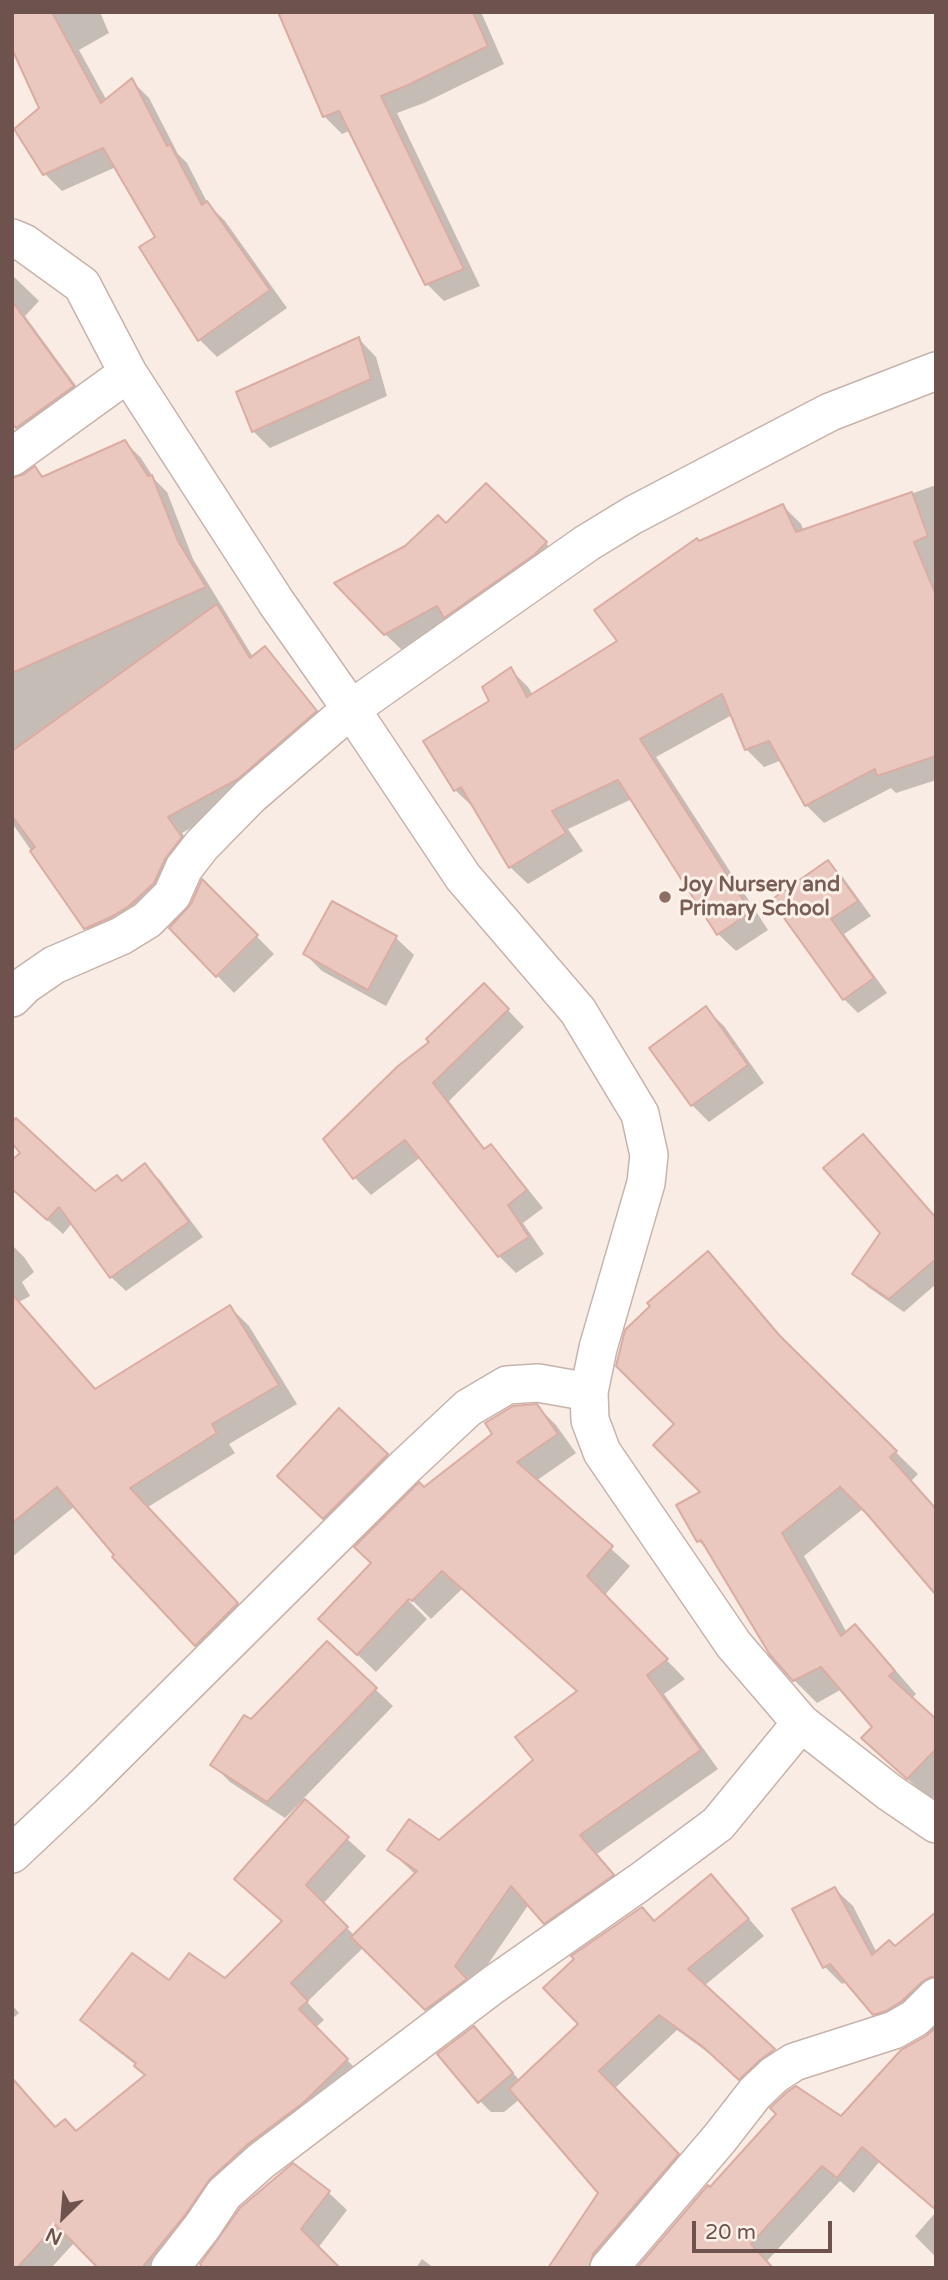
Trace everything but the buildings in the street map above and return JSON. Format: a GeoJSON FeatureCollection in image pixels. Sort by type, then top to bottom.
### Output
{"type":"FeatureCollection","features":[{"type":"Feature","properties":{"kind":"street"},"geometry":{"type":"LineString","coordinates":[[12,238],[24,243],[82,285],[128,373],[276,602],[463,877],[578,1011],[640,1114],[649,1155],[646,1183],[598,1348],[589,1392],[590,1420],[601,1452],[734,1645],[801,1723],[889,1792],[936,1824]]}},
{"type":"Feature","properties":{"kind":"street"},"geometry":{"type":"LineString","coordinates":[[12,998],[25,985],[54,965],[121,936],[147,920],[172,895],[184,868],[202,845],[250,796],[351,709],[587,543],[633,515],[830,412],[936,371]]}},
{"type":"Feature","properties":{"kind":"street"},"geometry":{"type":"LineString","coordinates":[[12,457],[128,373]]}},
{"type":"Feature","properties":{"kind":"street"},"geometry":{"type":"LineString","coordinates":[[12,1854],[468,1408],[507,1385],[538,1383],[589,1392]]}},
{"type":"Feature","properties":{"kind":"street"},"geometry":{"type":"LineString","coordinates":[[170,2268],[224,2194],[261,2161],[493,1985],[718,1824],[801,1723]]}},
{"type":"Feature","properties":{"kind":"street"},"geometry":{"type":"LineString","coordinates":[[609,2268],[755,2093],[774,2075],[794,2062],[894,2029],[915,2018],[936,1997]]}},
{"type":"Feature","properties":{"kind":"place","name":"Joy Nursery and Primary School"},"geometry":{"type":"Point","coordinates":[665,897]}}]}
